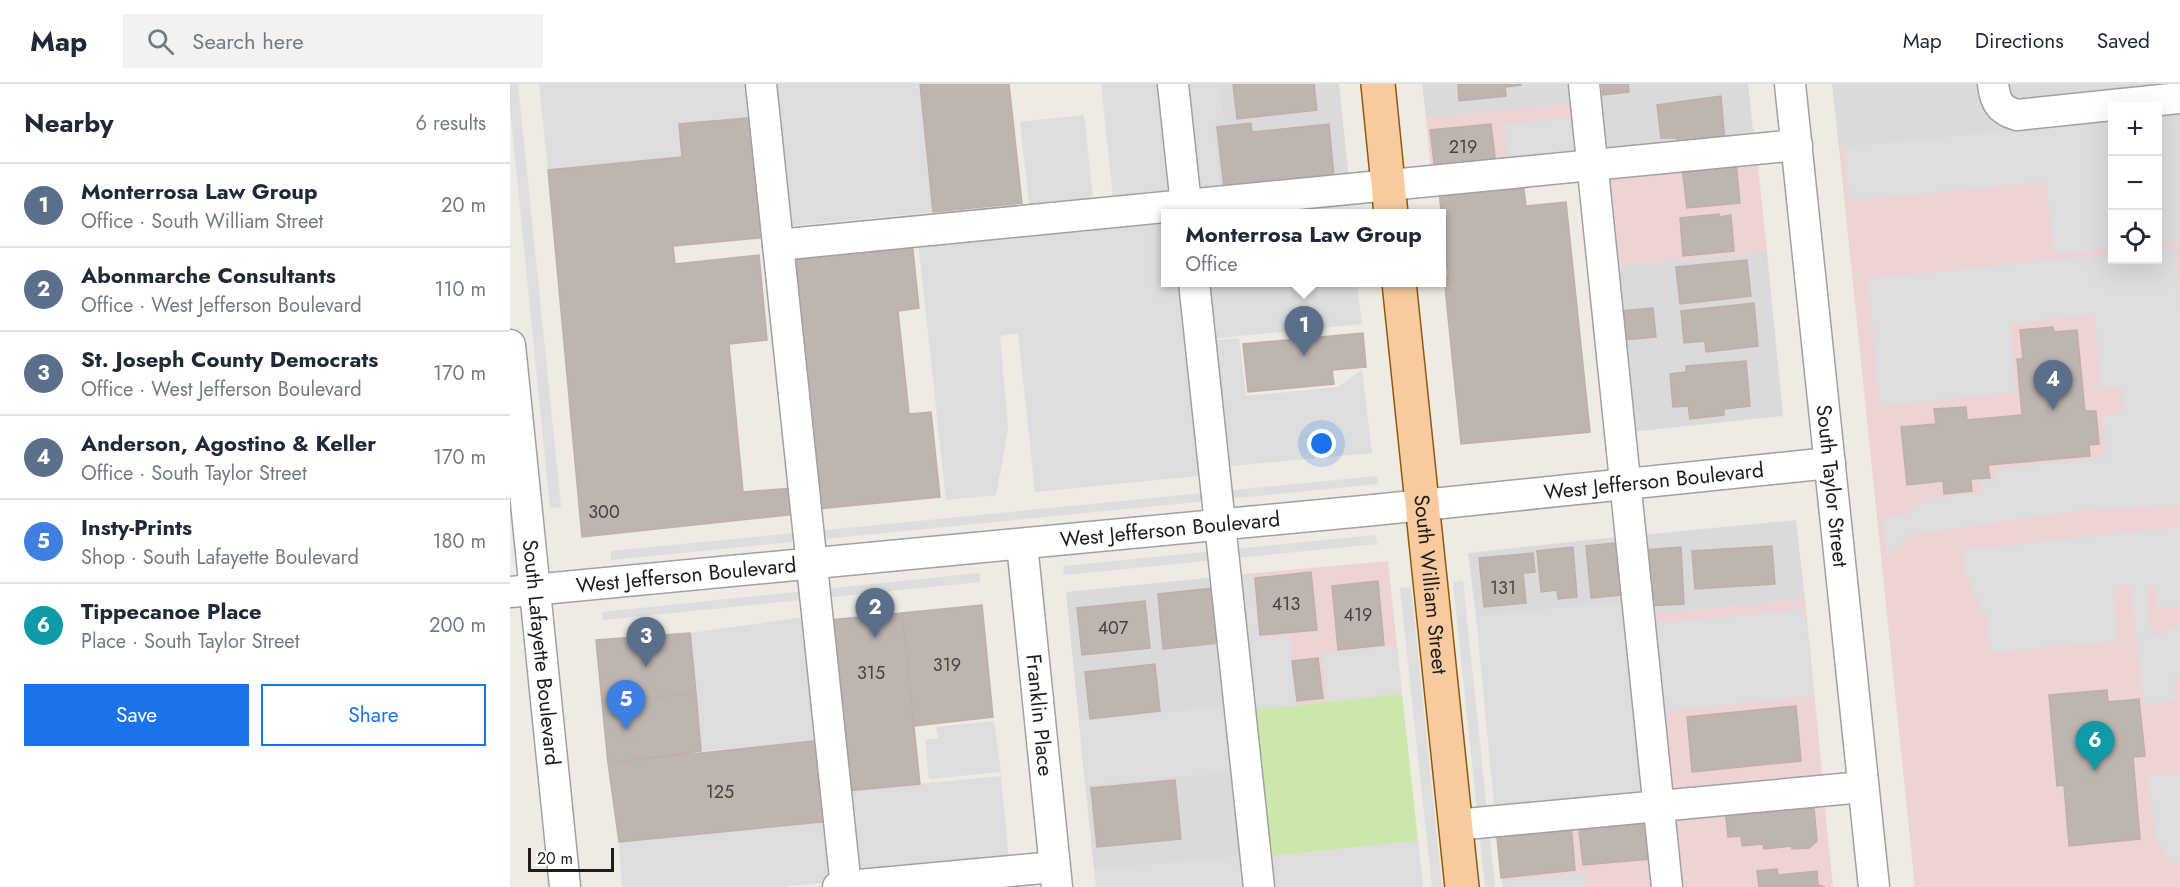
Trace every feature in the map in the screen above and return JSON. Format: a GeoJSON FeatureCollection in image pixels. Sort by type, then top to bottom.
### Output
{"type":"FeatureCollection","features":[{"type":"Feature","properties":{"kind":"main road"},"geometry":{"type":"LineString","coordinates":[[1378,84],[1390,199]]}},
{"type":"Feature","properties":{"kind":"main road","name":"South William Street"},"geometry":{"type":"LineString","coordinates":[[1400,287],[1462,887]]}},
{"type":"Feature","properties":{"kind":"street"},"geometry":{"type":"LineString","coordinates":[[762,84],[844,887],[1056,877]]}},
{"type":"Feature","properties":{"kind":"street"},"geometry":{"type":"LineString","coordinates":[[1173,84],[1186,209],[1390,199],[1593,165],[1797,145]]}},
{"type":"Feature","properties":{"kind":"street"},"geometry":{"type":"LineString","coordinates":[[1584,84],[1667,887]]}},
{"type":"Feature","properties":{"kind":"street","name":"South Taylor Street"},"geometry":{"type":"LineString","coordinates":[[1790,84],[1874,887]]}},
{"type":"Feature","properties":{"kind":"street"},"geometry":{"type":"LineString","coordinates":[[1993,84],[1997,104],[2006,112],[2017,115],[2180,98]]}},
{"type":"Feature","properties":{"kind":"street"},"geometry":{"type":"LineString","coordinates":[[778,245],[1161,211]]}},
{"type":"Feature","properties":{"kind":"street"},"geometry":{"type":"LineString","coordinates":[[1195,287],[1259,887]]}},
{"type":"Feature","properties":{"kind":"street","name":"South Lafayette Boulevard"},"geometry":{"type":"LineString","coordinates":[[510,345],[522,590],[565,887]]}},
{"type":"Feature","properties":{"kind":"street","name":"West Jefferson Boulevard"},"geometry":{"type":"LineString","coordinates":[[522,590],[1220,525],[1830,463]]}},
{"type":"Feature","properties":{"kind":"street","name":"Franklin Place"},"geometry":{"type":"LineString","coordinates":[[1022,544],[1056,877]]}},
{"type":"Feature","properties":{"kind":"street"},"geometry":{"type":"LineString","coordinates":[[1455,825],[1863,787]]}},
{"type":"Feature","properties":{"kind":"shaded area"},"geometry":{"type":"Polygon","coordinates":[[[510,84],[518,84],[561,507],[550,508],[510,108],[510,84]]]}},
{"type":"Feature","properties":{"kind":"shaded area"},"geometry":{"type":"Polygon","coordinates":[[[539,84],[755,84],[759,117],[679,124],[682,157],[548,170],[539,84]]]}},
{"type":"Feature","properties":{"kind":"shaded area"},"geometry":{"type":"Polygon","coordinates":[[[774,84],[920,84],[933,212],[790,226],[774,84]]]}},
{"type":"Feature","properties":{"kind":"shaded area"},"geometry":{"type":"Polygon","coordinates":[[[1101,84],[1167,84],[1178,199],[1114,205],[1101,84]]]}},
{"type":"Feature","properties":{"kind":"shaded area"},"geometry":{"type":"Polygon","coordinates":[[[1183,84],[1339,84],[1349,179],[1194,197],[1183,84]]]}},
{"type":"Feature","properties":{"kind":"shaded area"},"geometry":{"type":"Polygon","coordinates":[[[1183,84],[1220,84],[1224,122],[1214,124],[1221,194],[1194,197],[1183,84]]]}},
{"type":"Feature","properties":{"kind":"shaded area"},"geometry":{"type":"Polygon","coordinates":[[[1422,84],[1576,84],[1578,103],[1426,118],[1422,84]]]}},
{"type":"Feature","properties":{"kind":"shaded area"},"geometry":{"type":"Polygon","coordinates":[[[1595,84],[1748,84],[1754,139],[1602,156],[1595,84]]]}},
{"type":"Feature","properties":{"kind":"shaded area"},"geometry":{"type":"Polygon","coordinates":[[[1832,84],[2180,84],[2180,115],[2162,117],[2162,102],[2108,102],[2108,121],[1839,148],[1832,84]]]}},
{"type":"Feature","properties":{"kind":"shaded area"},"geometry":{"type":"Polygon","coordinates":[[[1578,103],[1584,157],[1431,172],[1426,118],[1578,103]]]}},
{"type":"Feature","properties":{"kind":"shaded area"},"geometry":{"type":"Polygon","coordinates":[[[1084,115],[1094,207],[1030,212],[1020,122],[1084,115]]]}},
{"type":"Feature","properties":{"kind":"shaded area"},"geometry":{"type":"Polygon","coordinates":[[[2180,115],[2180,887],[1915,887],[1839,148],[2108,121],[2108,264],[2162,264],[2162,117],[2180,115]]]}},
{"type":"Feature","properties":{"kind":"shaded area"},"geometry":{"type":"Polygon","coordinates":[[[2180,115],[2180,241],[2162,243],[2162,156],[2162,117],[2180,115]]]}},
{"type":"Feature","properties":{"kind":"shaded area"},"geometry":{"type":"Polygon","coordinates":[[[1579,117],[1584,157],[1508,165],[1504,125],[1579,117]]]}},
{"type":"Feature","properties":{"kind":"shaded area"},"geometry":{"type":"Polygon","coordinates":[[[2108,121],[2108,248],[2054,254],[2046,182],[1850,201],[1844,147],[2108,121]]]}},
{"type":"Feature","properties":{"kind":"shaded area"},"geometry":{"type":"Polygon","coordinates":[[[1757,156],[1767,252],[1613,266],[1604,172],[1757,156]]]}},
{"type":"Feature","properties":{"kind":"shaded area"},"geometry":{"type":"Polygon","coordinates":[[[1161,216],[1161,287],[1186,287],[1208,475],[1035,492],[1018,333],[1000,336],[1008,429],[996,495],[946,500],[918,240],[1161,216]]]}},
{"type":"Feature","properties":{"kind":"shaded area"},"geometry":{"type":"Polygon","coordinates":[[[2174,248],[2180,306],[2180,505],[2088,510],[1910,535],[1887,556],[1883,517],[1907,514],[1927,499],[1982,493],[1981,481],[1996,480],[1996,469],[2106,457],[2103,416],[2120,414],[2123,411],[2122,389],[2101,388],[2094,314],[2010,324],[2016,392],[1880,406],[1868,279],[2108,254],[2108,264],[2162,264],[2162,249],[2174,248]]]}},
{"type":"Feature","properties":{"kind":"shaded area"},"geometry":{"type":"Polygon","coordinates":[[[1767,252],[1783,416],[1630,432],[1613,266],[1767,252]]]}},
{"type":"Feature","properties":{"kind":"shaded area"},"geometry":{"type":"Polygon","coordinates":[[[1204,287],[1357,287],[1362,324],[1209,339],[1204,287]]]}},
{"type":"Feature","properties":{"kind":"shaded area"},"geometry":{"type":"Polygon","coordinates":[[[1239,338],[1246,396],[1338,387],[1362,370],[1372,453],[1230,466],[1228,440],[1219,437],[1210,341],[1239,338]]]}},
{"type":"Feature","properties":{"kind":"shaded area"},"geometry":{"type":"Polygon","coordinates":[[[1377,476],[1378,484],[611,560],[611,551],[1377,476]]]}},
{"type":"Feature","properties":{"kind":"shaded area"},"geometry":{"type":"Polygon","coordinates":[[[1796,520],[1805,599],[1649,615],[1641,535],[1796,520]]]}},
{"type":"Feature","properties":{"kind":"shaded area"},"geometry":{"type":"Polygon","coordinates":[[[2180,527],[2180,607],[2158,608],[2156,588],[2149,586],[2146,591],[2151,633],[2160,636],[2180,623],[2180,675],[2175,679],[2174,684],[2177,701],[2144,704],[2131,592],[2126,585],[2117,585],[2113,592],[2118,641],[1992,653],[1987,620],[1965,574],[1962,550],[2180,527]]]}},
{"type":"Feature","properties":{"kind":"shaded area"},"geometry":{"type":"Polygon","coordinates":[[[1375,535],[1377,544],[1064,575],[1063,566],[1375,535]]]}},
{"type":"Feature","properties":{"kind":"shaded area"},"geometry":{"type":"Polygon","coordinates":[[[1625,536],[1632,601],[1476,617],[1468,553],[1625,536]]]}},
{"type":"Feature","properties":{"kind":"shaded area"},"geometry":{"type":"Polygon","coordinates":[[[1388,561],[1402,694],[1247,710],[1234,575],[1388,561]]]}},
{"type":"Feature","properties":{"kind":"shaded area"},"geometry":{"type":"Polygon","coordinates":[[[979,573],[980,582],[603,620],[602,612],[979,573]]]}},
{"type":"Feature","properties":{"kind":"shaded area"},"geometry":{"type":"Polygon","coordinates":[[[1253,575],[1259,638],[1290,636],[1297,705],[1247,710],[1235,577],[1253,575]]]}},
{"type":"Feature","properties":{"kind":"shaded area"},"geometry":{"type":"Polygon","coordinates":[[[1217,577],[1247,856],[1094,870],[1066,592],[1217,577]]]}},
{"type":"Feature","properties":{"kind":"shaded area"},"geometry":{"type":"Polygon","coordinates":[[[1463,581],[1495,887],[1485,887],[1453,582],[1463,581]]]}},
{"type":"Feature","properties":{"kind":"shaded area"},"geometry":{"type":"Polygon","coordinates":[[[1411,587],[1442,887],[1432,887],[1400,588],[1411,587]]]}},
{"type":"Feature","properties":{"kind":"shaded area"},"geometry":{"type":"Polygon","coordinates":[[[1805,599],[1823,782],[1669,798],[1649,615],[1805,599]]]}},
{"type":"Feature","properties":{"kind":"shaded area"},"geometry":{"type":"Polygon","coordinates":[[[1632,601],[1651,799],[1495,813],[1476,617],[1632,601]]]}},
{"type":"Feature","properties":{"kind":"shaded area"},"geometry":{"type":"Polygon","coordinates":[[[1805,609],[1814,696],[1660,712],[1651,624],[1805,609]]]}},
{"type":"Feature","properties":{"kind":"shaded area"},"geometry":{"type":"Polygon","coordinates":[[[812,616],[822,740],[701,751],[690,633],[812,616]]]}},
{"type":"Feature","properties":{"kind":"shaded area"},"geometry":{"type":"Polygon","coordinates":[[[1397,646],[1402,694],[1327,702],[1322,653],[1397,646]]]}},
{"type":"Feature","properties":{"kind":"shaded area"},"geometry":{"type":"Polygon","coordinates":[[[1230,706],[1237,772],[1085,786],[1079,720],[1230,706]]]}},
{"type":"Feature","properties":{"kind":"shaded area"},"geometry":{"type":"Polygon","coordinates":[[[994,721],[1001,772],[929,779],[925,740],[938,738],[936,727],[994,721]]]}},
{"type":"Feature","properties":{"kind":"shaded area"},"geometry":{"type":"Polygon","coordinates":[[[2180,774],[2180,862],[2172,863],[2157,841],[2148,776],[2180,774]]]}},
{"type":"Feature","properties":{"kind":"shaded area"},"geometry":{"type":"Polygon","coordinates":[[[1001,776],[1009,862],[855,876],[846,791],[1001,776]]]}},
{"type":"Feature","properties":{"kind":"shaded area"},"geometry":{"type":"Polygon","coordinates":[[[1824,799],[1833,887],[1676,887],[1669,814],[1824,799]]]}},
{"type":"Feature","properties":{"kind":"shaded area"},"geometry":{"type":"Polygon","coordinates":[[[1652,815],[1660,887],[1503,887],[1497,831],[1652,815]]]}},
{"type":"Feature","properties":{"kind":"shaded area"},"geometry":{"type":"Polygon","coordinates":[[[831,821],[838,881],[781,887],[622,887],[619,842],[831,821]]]}},
{"type":"Feature","properties":{"kind":"shaded area"},"geometry":{"type":"Polygon","coordinates":[[[1418,841],[1423,887],[1266,887],[1263,857],[1418,841]]]}},
{"type":"Feature","properties":{"kind":"shaded area"},"geometry":{"type":"Polygon","coordinates":[[[1247,856],[1250,887],[1096,887],[1094,870],[1247,856]]]}},
{"type":"Feature","properties":{"kind":"shaded area"},"geometry":{"type":"Polygon","coordinates":[[[1585,873],[1586,887],[1503,887],[1502,881],[1585,873]]]}},
{"type":"Feature","properties":{"kind":"green space"},"geometry":{"type":"Polygon","coordinates":[[[1402,694],[1418,841],[1263,857],[1247,710],[1402,694]]]}},
{"type":"Feature","properties":{"kind":"building"},"geometry":{"type":"Polygon","coordinates":[[[920,84],[1009,84],[1022,203],[933,212],[920,84]]]}},
{"type":"Feature","properties":{"kind":"building"},"geometry":{"type":"Polygon","coordinates":[[[1233,84],[1314,84],[1317,110],[1237,119],[1233,84]]]}},
{"type":"Feature","properties":{"kind":"building"},"geometry":{"type":"Polygon","coordinates":[[[1458,84],[1521,85],[1505,87],[1506,96],[1459,101],[1458,84]]]}},
{"type":"Feature","properties":{"kind":"building"},"geometry":{"type":"Polygon","coordinates":[[[1602,84],[1628,84],[1629,92],[1603,95],[1602,84]]]}},
{"type":"Feature","properties":{"kind":"building"},"geometry":{"type":"Polygon","coordinates":[[[1721,96],[1725,142],[1678,147],[1677,138],[1661,138],[1657,105],[1721,96]]]}},
{"type":"Feature","properties":{"kind":"building"},"geometry":{"type":"Polygon","coordinates":[[[759,117],[770,237],[673,246],[675,264],[759,255],[767,340],[729,344],[743,492],[794,488],[796,514],[582,537],[548,170],[682,157],[679,124],[759,117]]]}},
{"type":"Feature","properties":{"kind":"building"},"geometry":{"type":"Polygon","coordinates":[[[1251,123],[1252,132],[1329,124],[1334,176],[1224,188],[1217,127],[1251,123]]]}},
{"type":"Feature","properties":{"kind":"building"},"geometry":{"type":"Polygon","coordinates":[[[1491,124],[1496,165],[1435,171],[1430,130],[1491,124]]]}},
{"type":"Feature","properties":{"kind":"building"},"geometry":{"type":"Polygon","coordinates":[[[1736,162],[1740,203],[1687,208],[1682,167],[1736,162]]]}},
{"type":"Feature","properties":{"kind":"building"},"geometry":{"type":"Polygon","coordinates":[[[1523,182],[1526,206],[1566,202],[1590,432],[1461,444],[1445,287],[1446,277],[1448,277],[1446,209],[1441,209],[1439,191],[1523,182]]]}},
{"type":"Feature","properties":{"kind":"building"},"geometry":{"type":"Polygon","coordinates":[[[1719,214],[1720,217],[1731,215],[1734,251],[1683,256],[1680,218],[1719,214]]]}},
{"type":"Feature","properties":{"kind":"building"},"geometry":{"type":"Polygon","coordinates":[[[912,241],[919,308],[898,311],[909,414],[931,412],[940,497],[817,509],[790,254],[912,241]]]}},
{"type":"Feature","properties":{"kind":"building"},"geometry":{"type":"Polygon","coordinates":[[[1747,260],[1751,296],[1680,304],[1676,267],[1747,260]]]}},
{"type":"Feature","properties":{"kind":"building"},"geometry":{"type":"Polygon","coordinates":[[[1754,303],[1758,346],[1706,352],[1705,341],[1684,343],[1681,311],[1754,303]]]}},
{"type":"Feature","properties":{"kind":"building"},"geometry":{"type":"Polygon","coordinates":[[[1653,308],[1656,337],[1622,340],[1619,311],[1653,308]]]}},
{"type":"Feature","properties":{"kind":"building"},"geometry":{"type":"Polygon","coordinates":[[[2053,327],[2054,332],[2077,330],[2085,411],[2096,411],[2099,444],[2089,445],[2090,456],[1988,465],[1990,478],[1971,479],[1972,491],[1944,494],[1943,481],[1907,485],[1901,427],[1936,424],[1934,409],[1966,407],[1967,420],[2022,415],[2017,359],[2023,359],[2020,330],[2053,327]]]}},
{"type":"Feature","properties":{"kind":"building"},"geometry":{"type":"Polygon","coordinates":[[[1363,333],[1366,367],[1332,370],[1334,384],[1248,392],[1243,344],[1363,333]]]}},
{"type":"Feature","properties":{"kind":"building"},"geometry":{"type":"Polygon","coordinates":[[[1746,361],[1750,406],[1724,409],[1724,415],[1690,419],[1688,406],[1673,407],[1670,374],[1686,372],[1686,366],[1746,361]]]}},
{"type":"Feature","properties":{"kind":"building"},"geometry":{"type":"Polygon","coordinates":[[[1625,542],[1631,594],[1591,598],[1586,546],[1625,542]]]}},
{"type":"Feature","properties":{"kind":"building"},"geometry":{"type":"Polygon","coordinates":[[[1772,546],[1775,584],[1695,589],[1692,551],[1772,546]]]}},
{"type":"Feature","properties":{"kind":"building"},"geometry":{"type":"Polygon","coordinates":[[[1573,547],[1577,597],[1558,599],[1557,590],[1541,592],[1537,551],[1573,547]]]}},
{"type":"Feature","properties":{"kind":"building"},"geometry":{"type":"Polygon","coordinates":[[[1681,547],[1684,604],[1647,606],[1643,550],[1681,547]]]}},
{"type":"Feature","properties":{"kind":"building"},"geometry":{"type":"Polygon","coordinates":[[[1533,553],[1535,572],[1523,573],[1526,603],[1484,607],[1479,558],[1533,553]]]}},
{"type":"Feature","properties":{"kind":"building"},"geometry":{"type":"Polygon","coordinates":[[[1311,572],[1317,630],[1260,635],[1255,578],[1311,572]]]}},
{"type":"Feature","properties":{"kind":"building"},"geometry":{"type":"Polygon","coordinates":[[[1378,581],[1384,645],[1338,650],[1332,586],[1378,581]]]}},
{"type":"Feature","properties":{"kind":"building"},"geometry":{"type":"Polygon","coordinates":[[[1213,588],[1219,643],[1163,649],[1158,594],[1213,588]]]}},
{"type":"Feature","properties":{"kind":"building"},"geometry":{"type":"Polygon","coordinates":[[[1145,601],[1150,648],[1082,655],[1077,608],[1145,601]]]}},
{"type":"Feature","properties":{"kind":"building"},"geometry":{"type":"Polygon","coordinates":[[[982,605],[993,717],[914,726],[902,613],[982,605]]]}},
{"type":"Feature","properties":{"kind":"building"},"geometry":{"type":"Polygon","coordinates":[[[902,613],[920,784],[846,791],[829,620],[902,613]]]}},
{"type":"Feature","properties":{"kind":"building"},"geometry":{"type":"Polygon","coordinates":[[[690,633],[696,693],[602,702],[596,640],[690,633]]]}},
{"type":"Feature","properties":{"kind":"building"},"geometry":{"type":"Polygon","coordinates":[[[1318,658],[1323,698],[1297,701],[1292,661],[1318,658]]]}},
{"type":"Feature","properties":{"kind":"building"},"geometry":{"type":"Polygon","coordinates":[[[1155,664],[1160,711],[1090,719],[1085,672],[1155,664]]]}},
{"type":"Feature","properties":{"kind":"building"},"geometry":{"type":"Polygon","coordinates":[[[2107,690],[2108,702],[2139,699],[2145,756],[2133,757],[2140,839],[2069,846],[2064,785],[2057,786],[2049,695],[2107,690]]]}},
{"type":"Feature","properties":{"kind":"building"},"geometry":{"type":"Polygon","coordinates":[[[696,693],[701,751],[608,763],[602,702],[696,693]]]}},
{"type":"Feature","properties":{"kind":"building"},"geometry":{"type":"Polygon","coordinates":[[[1796,706],[1801,761],[1692,772],[1687,717],[1796,706]]]}},
{"type":"Feature","properties":{"kind":"building"},"geometry":{"type":"Polygon","coordinates":[[[822,740],[831,821],[619,842],[608,763],[822,740]]]}},
{"type":"Feature","properties":{"kind":"building"},"geometry":{"type":"Polygon","coordinates":[[[1175,780],[1181,839],[1097,847],[1091,788],[1175,780]]]}},
{"type":"Feature","properties":{"kind":"building"},"geometry":{"type":"Polygon","coordinates":[[[1802,805],[1802,809],[1814,808],[1817,841],[1809,848],[1792,849],[1792,846],[1764,849],[1763,844],[1742,846],[1741,836],[1728,837],[1725,807],[1802,805]]]}},
{"type":"Feature","properties":{"kind":"building"},"geometry":{"type":"Polygon","coordinates":[[[1647,816],[1651,859],[1583,865],[1578,822],[1647,816]]]}},
{"type":"Feature","properties":{"kind":"building"},"geometry":{"type":"Polygon","coordinates":[[[1571,824],[1575,870],[1501,878],[1497,837],[1502,837],[1501,830],[1571,824]]]}},
{"type":"Feature","properties":{"kind":"building"},"geometry":{"type":"Polygon","coordinates":[[[1777,869],[1778,875],[1817,871],[1818,885],[1825,887],[1759,887],[1757,871],[1777,869]]]}},
{"type":"Feature","properties":{"kind":"place","name":"Monterrosa Law Group"},"geometry":{"type":"Point","coordinates":[1304,356]}},
{"type":"Feature","properties":{"kind":"place","name":"Anderson, Agostino & Keller"},"geometry":{"type":"Point","coordinates":[2053,410]}},
{"type":"Feature","properties":{"kind":"place","name":"Abonmarche Consultants"},"geometry":{"type":"Point","coordinates":[875,638]}},
{"type":"Feature","properties":{"kind":"place","name":"St. Joseph County Democrats"},"geometry":{"type":"Point","coordinates":[646,667]}},
{"type":"Feature","properties":{"kind":"place","name":"Insty-Prints"},"geometry":{"type":"Point","coordinates":[626,730]}},
{"type":"Feature","properties":{"kind":"place","name":"Tippecanoe Place"},"geometry":{"type":"Point","coordinates":[2095,771]}}]}
